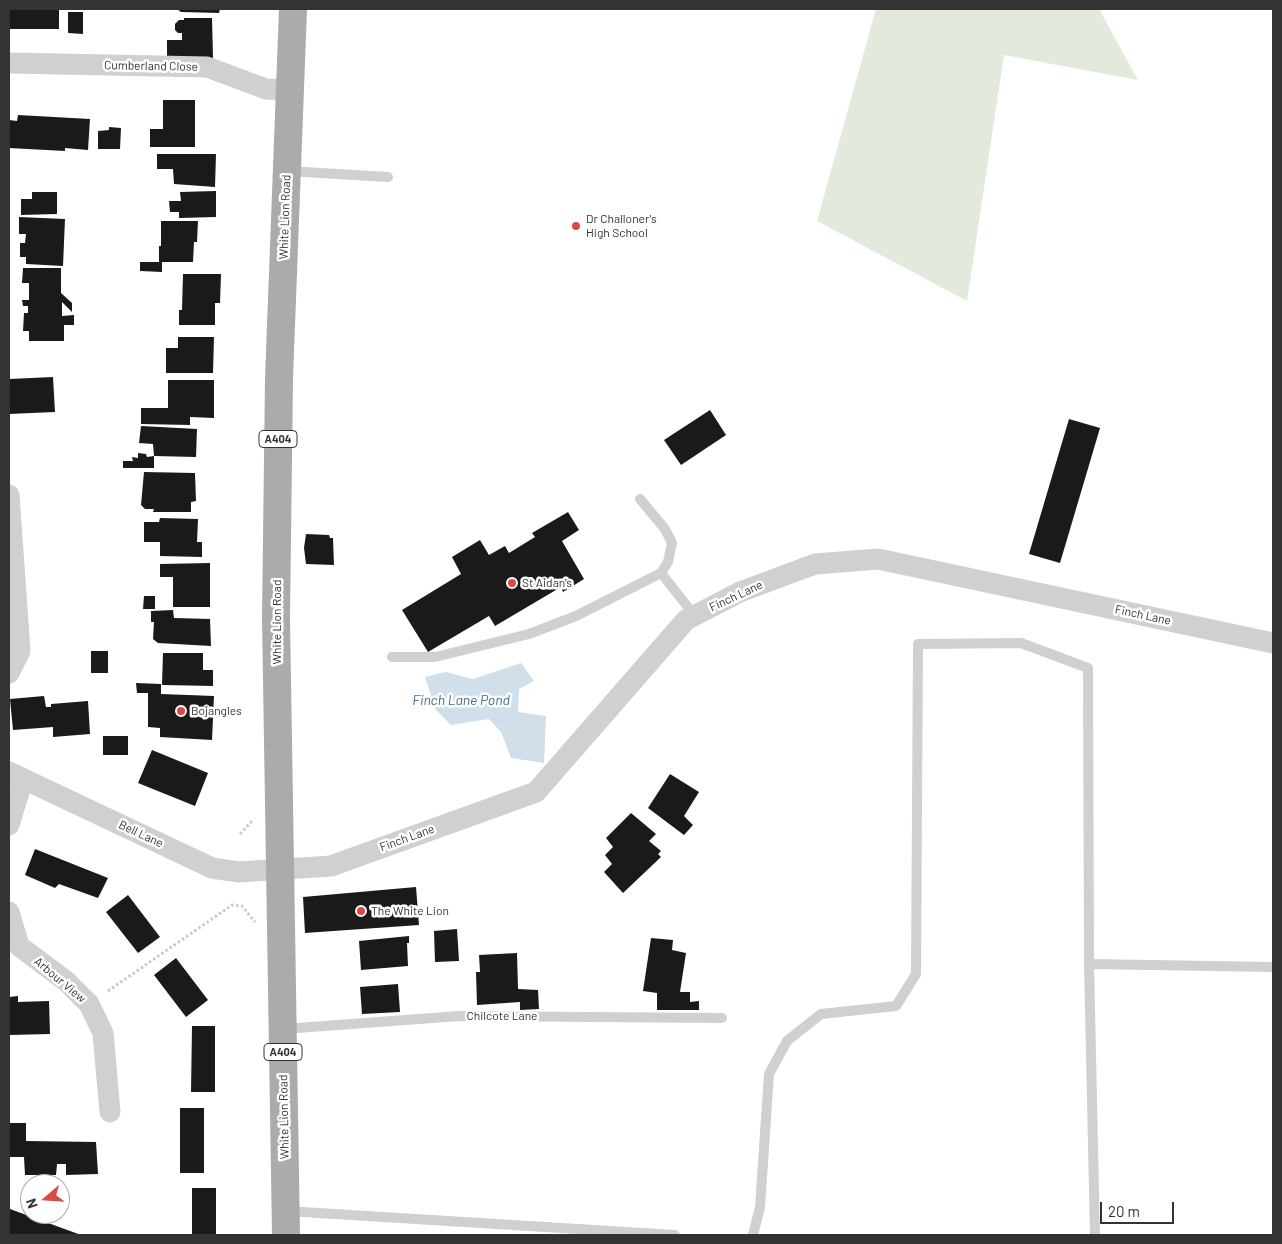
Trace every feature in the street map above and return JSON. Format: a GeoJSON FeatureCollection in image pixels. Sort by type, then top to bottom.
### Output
{"type":"FeatureCollection","features":[{"type":"Feature","properties":{"kind":"main road","name":"White Lion Road"},"geometry":{"type":"LineString","coordinates":[[285,1223],[276,618],[279,378],[293,9]]}},
{"type":"Feature","properties":{"kind":"street","name":"Cumberland Close"},"geometry":{"type":"LineString","coordinates":[[9,63],[206,67],[266,89],[289,90]]}},
{"type":"Feature","properties":{"kind":"street"},"geometry":{"type":"LineString","coordinates":[[9,495],[20,651],[9,673]]}},
{"type":"Feature","properties":{"kind":"street","name":"Finch Lane"},"geometry":{"type":"LineString","coordinates":[[279,870],[331,866],[536,792],[686,620],[740,592],[815,564],[878,558],[1273,644]]}},
{"type":"Feature","properties":{"kind":"street","name":"Bell Lane"},"geometry":{"type":"LineString","coordinates":[[16,775],[212,868],[239,872],[279,870]]}},
{"type":"Feature","properties":{"kind":"street"},"geometry":{"type":"LineString","coordinates":[[9,825],[16,775]]}},
{"type":"Feature","properties":{"kind":"street","name":"Arbour View"},"geometry":{"type":"LineString","coordinates":[[9,912],[19,946],[66,982],[89,1004],[103,1033],[110,1112]]}},
{"type":"Feature","properties":{"kind":"lane"},"geometry":{"type":"LineString","coordinates":[[286,171],[388,177]]}},
{"type":"Feature","properties":{"kind":"lane"},"geometry":{"type":"LineString","coordinates":[[392,657],[435,657],[530,634],[576,616],[661,573],[668,562],[672,543],[665,529],[640,499]]}},
{"type":"Feature","properties":{"kind":"lane"},"geometry":{"type":"LineString","coordinates":[[661,573],[695,616]]}},
{"type":"Feature","properties":{"kind":"lane"},"geometry":{"type":"LineString","coordinates":[[753,1235],[760,1207],[769,1074],[787,1041],[821,1014],[896,1006],[916,974],[918,644],[1021,643],[1088,668],[1089,964],[1095,1235]]}},
{"type":"Feature","properties":{"kind":"lane"},"geometry":{"type":"LineString","coordinates":[[1089,964],[1273,967]]}},
{"type":"Feature","properties":{"kind":"lane","name":"Chilcote Lane"},"geometry":{"type":"LineString","coordinates":[[283,1029],[459,1016],[722,1018]]}},
{"type":"Feature","properties":{"kind":"lane"},"geometry":{"type":"LineString","coordinates":[[285,1223],[675,1235]]}},
{"type":"Feature","properties":{"kind":"path"},"geometry":{"type":"LineString","coordinates":[[240,834],[256,818]]}},
{"type":"Feature","properties":{"kind":"path"},"geometry":{"type":"LineString","coordinates":[[89,1004],[232,905],[242,906]]}},
{"type":"Feature","properties":{"kind":"shaded area"},"geometry":{"type":"Polygon","coordinates":[[[876,9],[1099,9],[1138,80],[1004,55],[967,301],[817,221],[876,9]]]}},
{"type":"Feature","properties":{"kind":"water","name":"Finch Lane Pond"},"geometry":{"type":"Polygon","coordinates":[[[521,663],[534,681],[519,689],[518,712],[546,716],[544,763],[511,758],[501,732],[489,719],[451,725],[436,710],[425,677],[446,672],[473,679],[521,663]]]}},
{"type":"Feature","properties":{"kind":"building"},"geometry":{"type":"Polygon","coordinates":[[[9,9],[59,9],[59,29],[9,29],[9,9]]]}},
{"type":"Feature","properties":{"kind":"building"},"geometry":{"type":"Polygon","coordinates":[[[177,9],[220,9],[219,13],[181,12],[177,9]]]}},
{"type":"Feature","properties":{"kind":"building"},"geometry":{"type":"Polygon","coordinates":[[[68,12],[83,12],[83,34],[68,33],[68,12]]]}},
{"type":"Feature","properties":{"kind":"building"},"geometry":{"type":"Polygon","coordinates":[[[184,18],[212,18],[213,58],[167,57],[167,40],[182,40],[182,33],[178,33],[175,30],[175,24],[179,20],[184,20],[184,18]]]}},
{"type":"Feature","properties":{"kind":"building"},"geometry":{"type":"Polygon","coordinates":[[[163,100],[195,100],[195,147],[150,147],[150,129],[163,129],[163,100]]]}},
{"type":"Feature","properties":{"kind":"building"},"geometry":{"type":"Polygon","coordinates":[[[18,115],[90,119],[88,150],[65,148],[65,151],[9,148],[9,120],[17,121],[18,115]]]}},
{"type":"Feature","properties":{"kind":"building"},"geometry":{"type":"Polygon","coordinates":[[[109,127],[121,128],[120,149],[98,149],[98,131],[109,130],[109,127]]]}},
{"type":"Feature","properties":{"kind":"building"},"geometry":{"type":"Polygon","coordinates":[[[157,154],[216,154],[215,187],[174,184],[173,169],[157,169],[157,154]]]}},
{"type":"Feature","properties":{"kind":"building"},"geometry":{"type":"Polygon","coordinates":[[[216,191],[216,217],[179,218],[179,212],[170,212],[169,201],[181,201],[180,192],[216,191]]]}},
{"type":"Feature","properties":{"kind":"building"},"geometry":{"type":"Polygon","coordinates":[[[32,192],[57,192],[57,214],[21,215],[21,199],[32,199],[32,192]]]}},
{"type":"Feature","properties":{"kind":"building"},"geometry":{"type":"Polygon","coordinates":[[[19,217],[65,219],[63,266],[26,264],[26,257],[20,257],[20,243],[25,243],[26,234],[19,234],[19,217]]]}},
{"type":"Feature","properties":{"kind":"building"},"geometry":{"type":"Polygon","coordinates":[[[161,221],[198,221],[197,242],[194,242],[193,262],[162,262],[162,272],[140,271],[140,262],[159,262],[161,221]]]}},
{"type":"Feature","properties":{"kind":"building"},"geometry":{"type":"Polygon","coordinates":[[[23,268],[61,268],[61,293],[72,303],[72,312],[62,302],[62,316],[74,315],[74,325],[64,325],[64,341],[29,341],[29,331],[23,331],[24,313],[28,313],[28,306],[23,306],[22,300],[29,300],[29,283],[22,283],[23,268]]]}},
{"type":"Feature","properties":{"kind":"building"},"geometry":{"type":"Polygon","coordinates":[[[183,274],[221,274],[220,303],[215,303],[215,325],[179,325],[179,310],[182,310],[183,274]]]}},
{"type":"Feature","properties":{"kind":"building"},"geometry":{"type":"Polygon","coordinates":[[[178,337],[214,337],[213,373],[166,373],[166,348],[178,348],[178,337]]]}},
{"type":"Feature","properties":{"kind":"building"},"geometry":{"type":"Polygon","coordinates":[[[53,377],[55,412],[9,414],[9,379],[53,377]]]}},
{"type":"Feature","properties":{"kind":"building"},"geometry":{"type":"Polygon","coordinates":[[[168,380],[214,380],[214,418],[190,417],[190,425],[141,424],[141,408],[168,408],[168,380]]]}},
{"type":"Feature","properties":{"kind":"building"},"geometry":{"type":"Polygon","coordinates":[[[710,410],[726,435],[681,465],[664,440],[710,410]]]}},
{"type":"Feature","properties":{"kind":"building"},"geometry":{"type":"Polygon","coordinates":[[[1069,419],[1100,428],[1060,563],[1029,554],[1069,419]]]}},
{"type":"Feature","properties":{"kind":"building"},"geometry":{"type":"Polygon","coordinates":[[[141,426],[197,429],[196,457],[154,456],[153,444],[139,443],[141,426]]]}},
{"type":"Feature","properties":{"kind":"building"},"geometry":{"type":"Polygon","coordinates":[[[138,453],[146,454],[147,457],[154,456],[154,468],[123,468],[123,461],[133,461],[132,457],[138,458],[138,453]]]}},
{"type":"Feature","properties":{"kind":"building"},"geometry":{"type":"Polygon","coordinates":[[[144,472],[195,473],[196,501],[191,502],[191,512],[153,512],[154,509],[145,509],[141,505],[144,472]]]}},
{"type":"Feature","properties":{"kind":"building","name":"St Aidan's"},"geometry":{"type":"Polygon","coordinates":[[[568,512],[579,530],[562,541],[584,579],[563,592],[561,587],[495,626],[489,616],[428,652],[402,610],[461,574],[452,557],[480,540],[489,555],[505,546],[509,553],[535,537],[532,533],[568,512]]]}},
{"type":"Feature","properties":{"kind":"building"},"geometry":{"type":"Polygon","coordinates":[[[160,518],[198,519],[197,542],[202,542],[202,557],[160,556],[160,542],[144,542],[144,522],[159,522],[160,518]]]}},
{"type":"Feature","properties":{"kind":"building"},"geometry":{"type":"Polygon","coordinates":[[[306,534],[329,535],[330,538],[333,538],[334,565],[306,564],[304,548],[306,534]]]}},
{"type":"Feature","properties":{"kind":"building"},"geometry":{"type":"Polygon","coordinates":[[[210,563],[210,607],[173,607],[173,577],[160,577],[160,564],[210,563]]]}},
{"type":"Feature","properties":{"kind":"building"},"geometry":{"type":"Polygon","coordinates":[[[144,596],[155,596],[155,609],[143,609],[144,596]]]}},
{"type":"Feature","properties":{"kind":"building"},"geometry":{"type":"Polygon","coordinates":[[[173,610],[174,618],[210,619],[211,646],[158,643],[153,639],[154,622],[151,622],[151,611],[173,610]]]}},
{"type":"Feature","properties":{"kind":"building"},"geometry":{"type":"Polygon","coordinates":[[[91,651],[108,651],[108,673],[91,673],[91,651]]]}},
{"type":"Feature","properties":{"kind":"building"},"geometry":{"type":"Polygon","coordinates":[[[163,653],[203,653],[203,670],[213,670],[213,686],[162,685],[163,653]]]}},
{"type":"Feature","properties":{"kind":"building","name":"Bojangles"},"geometry":{"type":"Polygon","coordinates":[[[136,683],[161,684],[161,694],[214,696],[212,740],[160,737],[160,728],[148,727],[148,693],[137,693],[136,683]]]}},
{"type":"Feature","properties":{"kind":"building"},"geometry":{"type":"Polygon","coordinates":[[[44,696],[46,707],[51,707],[51,704],[88,701],[90,734],[53,737],[53,727],[13,730],[10,699],[44,696]]]}},
{"type":"Feature","properties":{"kind":"building"},"geometry":{"type":"Polygon","coordinates":[[[103,736],[128,736],[128,755],[103,755],[103,736]]]}},
{"type":"Feature","properties":{"kind":"building"},"geometry":{"type":"Polygon","coordinates":[[[152,750],[208,773],[195,806],[138,783],[152,750]]]}},
{"type":"Feature","properties":{"kind":"building"},"geometry":{"type":"Polygon","coordinates":[[[670,774],[699,792],[684,816],[693,825],[684,835],[648,808],[670,774]]]}},
{"type":"Feature","properties":{"kind":"building"},"geometry":{"type":"Polygon","coordinates":[[[631,813],[656,834],[649,841],[661,851],[658,854],[661,857],[623,893],[604,872],[612,864],[605,855],[613,847],[606,838],[631,813]]]}},
{"type":"Feature","properties":{"kind":"building"},"geometry":{"type":"Polygon","coordinates":[[[35,849],[108,878],[98,898],[59,884],[55,888],[25,875],[35,849]]]}},
{"type":"Feature","properties":{"kind":"building","name":"The White Lion"},"geometry":{"type":"Polygon","coordinates":[[[416,887],[419,925],[305,933],[303,897],[416,887]]]}},
{"type":"Feature","properties":{"kind":"building"},"geometry":{"type":"Polygon","coordinates":[[[128,895],[160,937],[138,953],[106,912],[128,895]]]}},
{"type":"Feature","properties":{"kind":"building"},"geometry":{"type":"Polygon","coordinates":[[[457,929],[459,961],[435,962],[434,931],[457,929]]]}},
{"type":"Feature","properties":{"kind":"building"},"geometry":{"type":"Polygon","coordinates":[[[409,936],[409,943],[407,943],[408,966],[361,970],[359,941],[409,936]]]}},
{"type":"Feature","properties":{"kind":"building"},"geometry":{"type":"Polygon","coordinates":[[[651,938],[673,940],[672,950],[686,953],[680,992],[690,992],[690,1002],[699,1001],[699,1010],[657,1010],[657,993],[643,991],[651,938]]]}},
{"type":"Feature","properties":{"kind":"building"},"geometry":{"type":"Polygon","coordinates":[[[517,953],[518,989],[538,990],[539,1009],[520,1010],[520,1002],[477,1005],[476,972],[480,972],[479,955],[517,953]]]}},
{"type":"Feature","properties":{"kind":"building"},"geometry":{"type":"Polygon","coordinates":[[[176,958],[208,1000],[186,1017],[154,975],[176,958]]]}},
{"type":"Feature","properties":{"kind":"building"},"geometry":{"type":"Polygon","coordinates":[[[398,984],[400,1012],[362,1014],[360,987],[398,984]]]}},
{"type":"Feature","properties":{"kind":"building"},"geometry":{"type":"Polygon","coordinates":[[[18,996],[18,1002],[49,1001],[50,1034],[9,1035],[9,997],[18,996]]]}},
{"type":"Feature","properties":{"kind":"building"},"geometry":{"type":"Polygon","coordinates":[[[192,1026],[215,1026],[215,1092],[191,1092],[192,1026]]]}},
{"type":"Feature","properties":{"kind":"building"},"geometry":{"type":"Polygon","coordinates":[[[180,1108],[204,1108],[204,1173],[180,1173],[180,1108]]]}},
{"type":"Feature","properties":{"kind":"building"},"geometry":{"type":"Polygon","coordinates":[[[9,1123],[26,1123],[26,1141],[96,1142],[98,1174],[66,1174],[66,1164],[57,1164],[56,1174],[25,1174],[24,1157],[9,1157],[9,1123]]]}},
{"type":"Feature","properties":{"kind":"building"},"geometry":{"type":"Polygon","coordinates":[[[192,1188],[216,1188],[216,1235],[192,1235],[192,1188]]]}},
{"type":"Feature","properties":{"kind":"building"},"geometry":{"type":"Polygon","coordinates":[[[10,1209],[20,1213],[20,1224],[51,1224],[81,1235],[9,1235],[10,1209]]]}},
{"type":"Feature","properties":{"kind":"place","name":"Dr Challoner's High School"},"geometry":{"type":"Point","coordinates":[576,226]}},
{"type":"Feature","properties":{"kind":"place","name":"St Aidan's"},"geometry":{"type":"Point","coordinates":[512,583]}},
{"type":"Feature","properties":{"kind":"place","name":"Bojangles"},"geometry":{"type":"Point","coordinates":[181,711]}},
{"type":"Feature","properties":{"kind":"place","name":"The White Lion"},"geometry":{"type":"Point","coordinates":[361,911]}}]}
